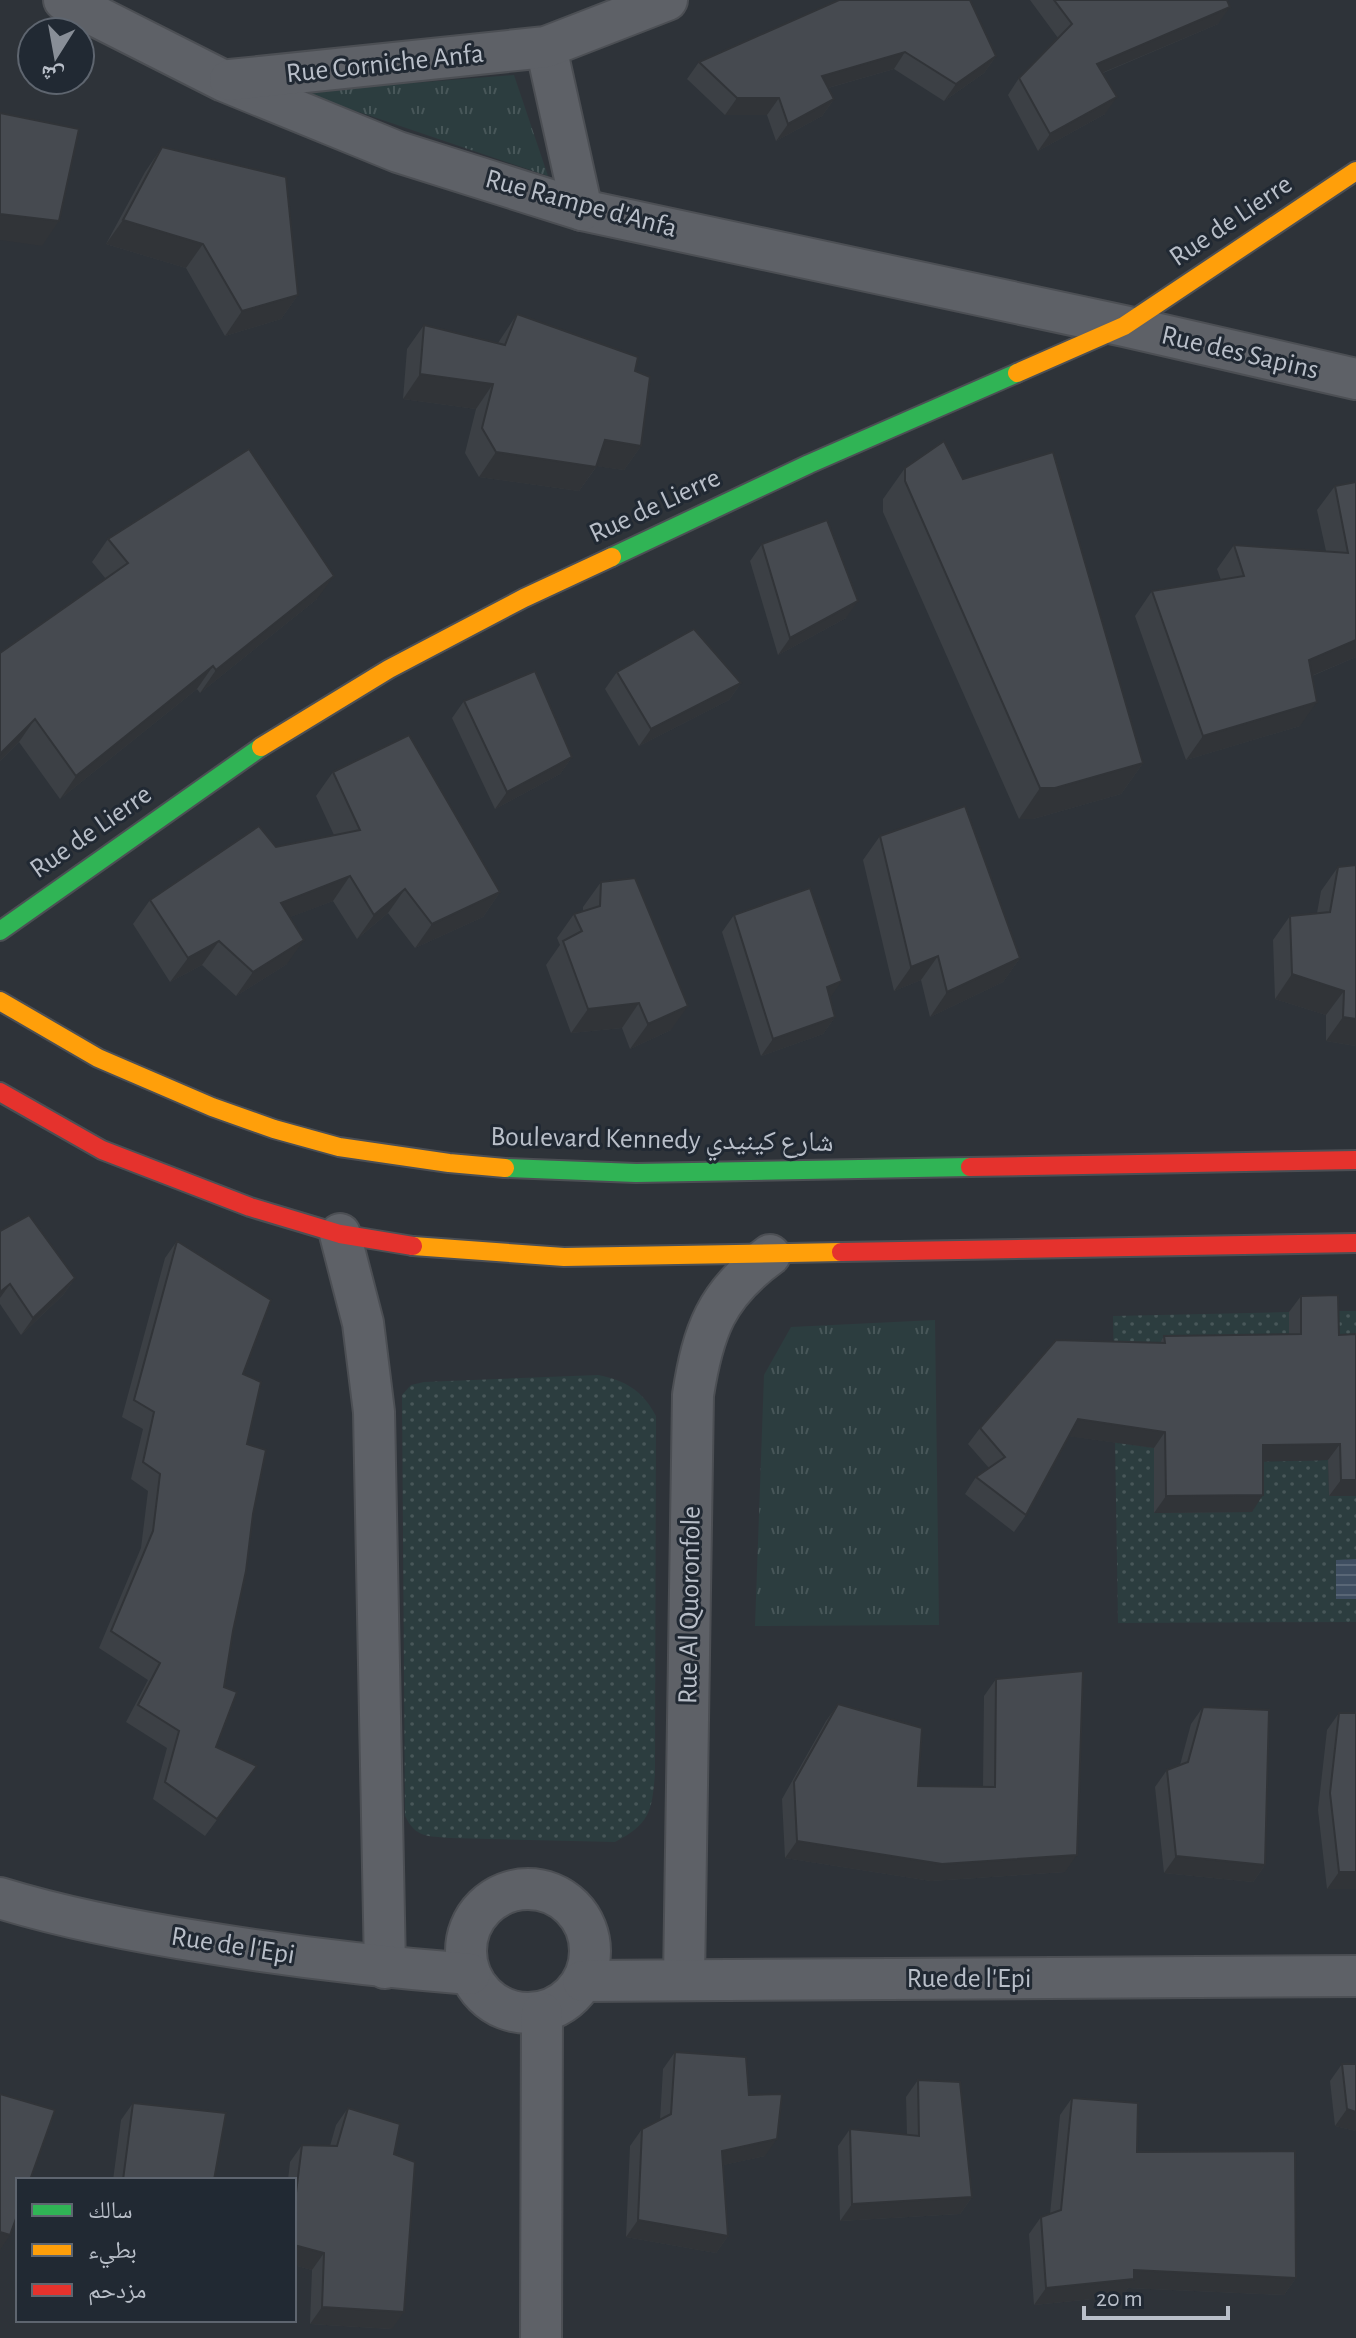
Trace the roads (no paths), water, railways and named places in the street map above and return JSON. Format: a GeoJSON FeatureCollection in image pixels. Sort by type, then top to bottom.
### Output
{"type":"FeatureCollection","features":[{"type":"Feature","properties":{"kind":"main road","name":"Rue de Lierre"},"geometry":{"type":"LineString","coordinates":[[0,931],[251,753],[389,669],[524,598],[809,464],[1124,326],[1356,171]]}},
{"type":"Feature","properties":{"kind":"main road","name":"Boulevard Kennedy شارع كينيدي"},"geometry":{"type":"LineString","coordinates":[[0,1001],[98,1058],[212,1107],[339,1147],[449,1163],[513,1169],[636,1173],[1356,1160]]}},
{"type":"Feature","properties":{"kind":"main road"},"geometry":{"type":"LineString","coordinates":[[0,1092],[102,1150],[250,1207],[340,1234],[396,1244],[507,1255],[564,1257],[1356,1243]]}},
{"type":"Feature","properties":{"kind":"street","name":"Rue Rampe d'Anfa"},"geometry":{"type":"LineString","coordinates":[[64,0],[224,81],[398,152],[582,210],[1124,326]]}},
{"type":"Feature","properties":{"kind":"street","name":"Rue Corniche Anfa"},"geometry":{"type":"LineString","coordinates":[[224,81],[546,47],[667,0]]}},
{"type":"Feature","properties":{"kind":"street"},"geometry":{"type":"LineString","coordinates":[[546,47],[582,210]]}},
{"type":"Feature","properties":{"kind":"street","name":"Rue des Sapins"},"geometry":{"type":"LineString","coordinates":[[1124,326],[1356,379]]}},
{"type":"Feature","properties":{"kind":"street"},"geometry":{"type":"LineString","coordinates":[[340,1234],[363,1323],[374,1412],[385,1968]]}},
{"type":"Feature","properties":{"kind":"street","name":"Rue Al Quoronfole"},"geometry":{"type":"LineString","coordinates":[[684,1980],[693,1395],[701,1347],[717,1311],[747,1272],[770,1255]]}},
{"type":"Feature","properties":{"kind":"street"},"geometry":{"type":"LineString","coordinates":[[537,1888],[558,1895],[575,1909],[587,1927],[591,1948],[589,1970],[583,1981],[562,2004],[542,2013],[520,2013],[499,2006],[482,1993],[470,1974],[465,1953],[468,1931],[478,1912],[495,1897],[515,1889],[537,1888]]}},
{"type":"Feature","properties":{"kind":"street","name":"Rue de l'Epi"},"geometry":{"type":"LineString","coordinates":[[0,1898],[54,1914],[140,1932],[385,1968],[470,1974]]}},
{"type":"Feature","properties":{"kind":"street","name":"Rue de l'Epi"},"geometry":{"type":"LineString","coordinates":[[583,1981],[1356,1976]]}},
{"type":"Feature","properties":{"kind":"street"},"geometry":{"type":"LineString","coordinates":[[541,2338],[542,2013]]}},
{"type":"Feature","properties":{"kind":"water"},"geometry":{"type":"Polygon","coordinates":[[[1356,1559],[1356,1599],[1336,1599],[1336,1560],[1356,1559]]]}}]}
